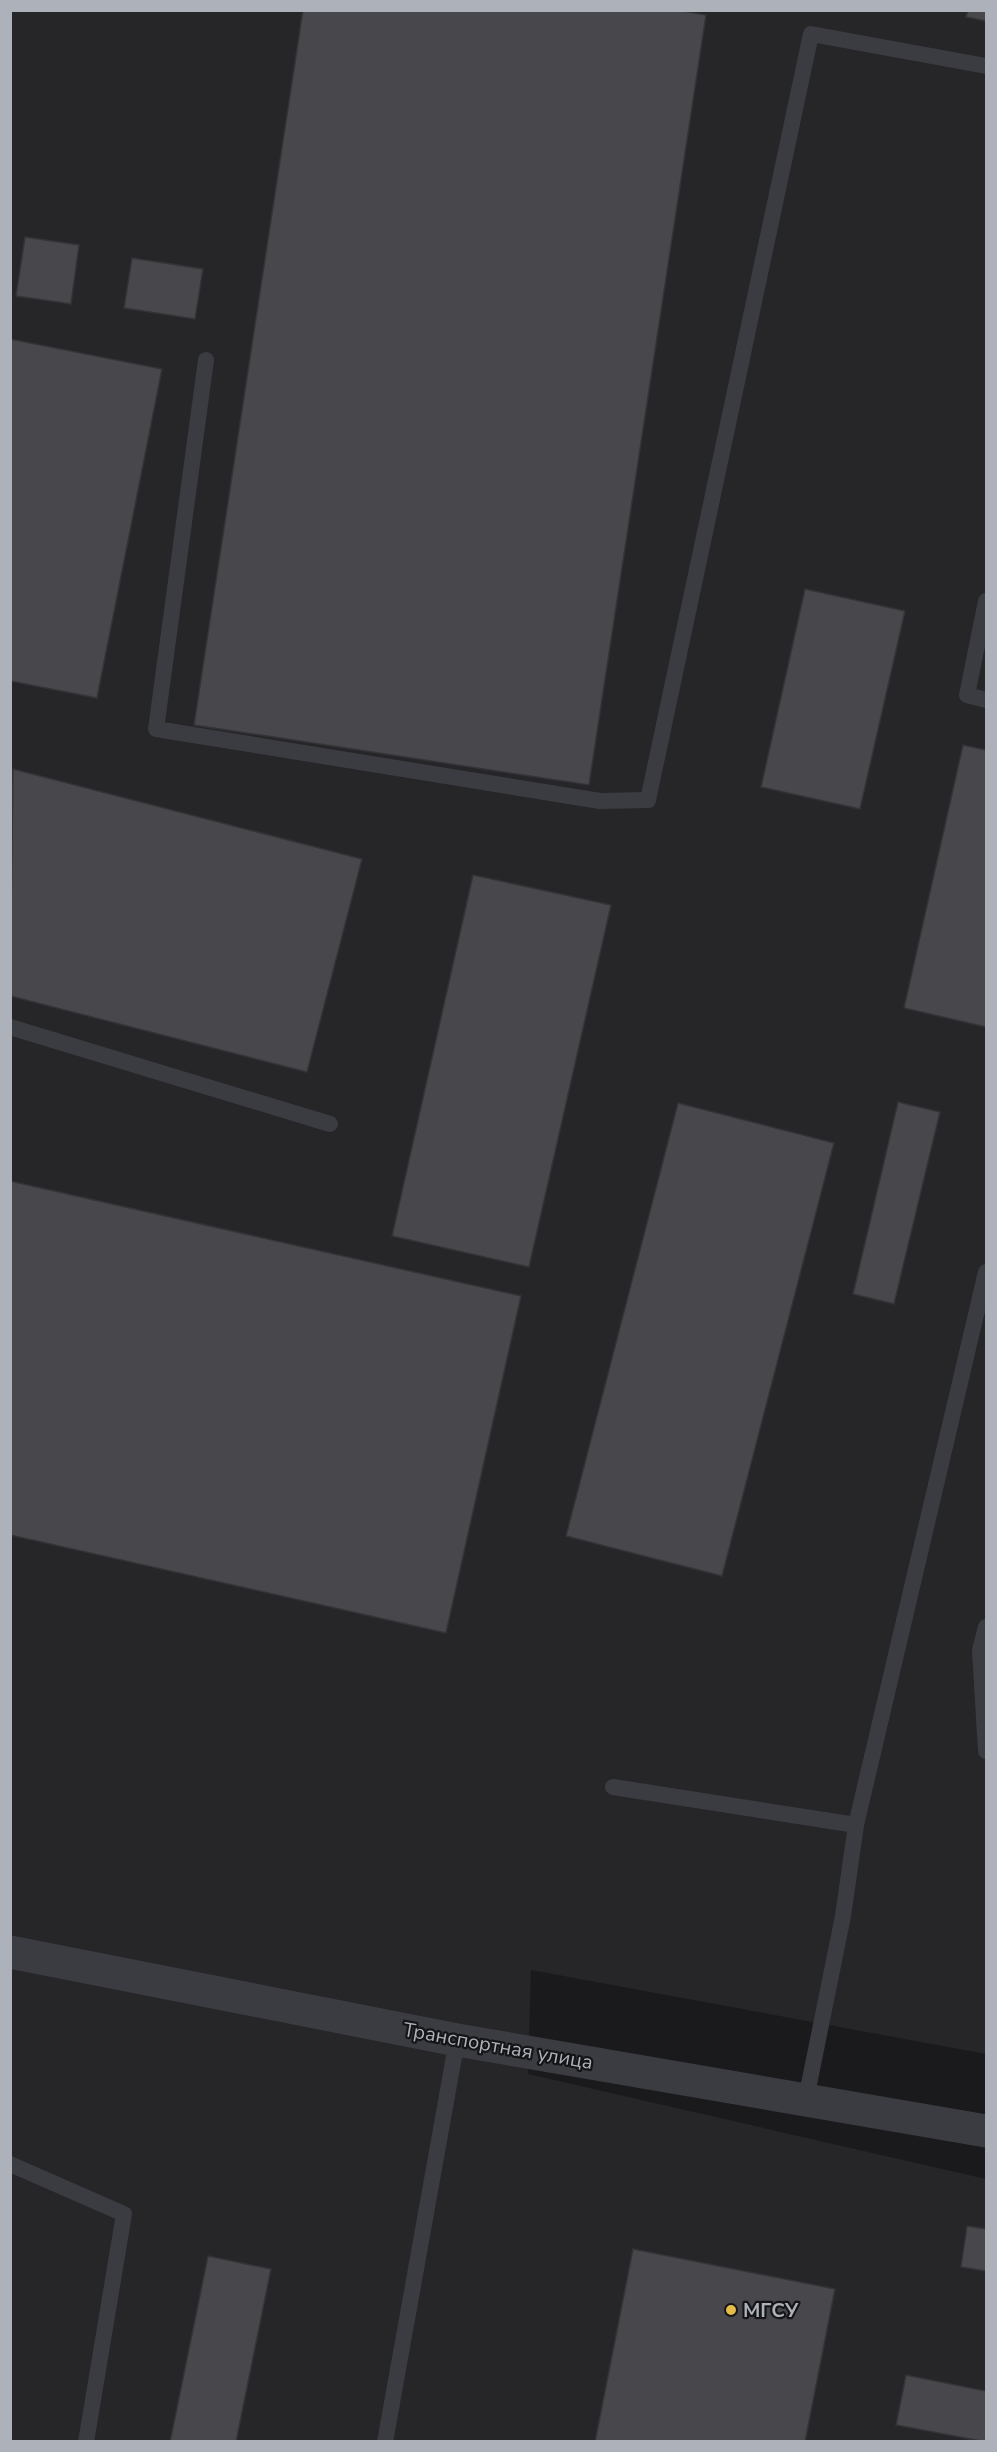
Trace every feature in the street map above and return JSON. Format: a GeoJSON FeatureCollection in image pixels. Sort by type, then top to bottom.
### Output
{"type":"FeatureCollection","features":[{"type":"Feature","properties":{"kind":"street","name":"Транспортная улица"},"geometry":{"type":"LineString","coordinates":[[10,1952],[457,2040],[806,2098],[987,2131]]}},
{"type":"Feature","properties":{"kind":"lane"},"geometry":{"type":"LineString","coordinates":[[206,360],[156,729],[600,801],[648,800],[812,33],[987,66]]}},
{"type":"Feature","properties":{"kind":"lane"},"geometry":{"type":"LineString","coordinates":[[987,601],[967,695],[987,700]]}},
{"type":"Feature","properties":{"kind":"lane"},"geometry":{"type":"LineString","coordinates":[[10,1028],[330,1124]]}},
{"type":"Feature","properties":{"kind":"lane"},"geometry":{"type":"LineString","coordinates":[[806,2098],[843,1916],[856,1825],[987,1272]]}},
{"type":"Feature","properties":{"kind":"lane"},"geometry":{"type":"LineString","coordinates":[[987,1627],[980,1650],[987,1751]]}},
{"type":"Feature","properties":{"kind":"lane"},"geometry":{"type":"LineString","coordinates":[[613,1787],[856,1825]]}},
{"type":"Feature","properties":{"kind":"lane"},"geometry":{"type":"LineString","coordinates":[[385,2442],[457,2040]]}},
{"type":"Feature","properties":{"kind":"lane"},"geometry":{"type":"LineString","coordinates":[[10,2164],[124,2214],[87,2442]]}},
{"type":"Feature","properties":{"kind":"shaded area"},"geometry":{"type":"Polygon","coordinates":[[[11,11],[986,11],[986,2054],[531,1970],[528,2074],[986,2179],[986,2441],[11,2442],[11,11]]]}},
{"type":"Feature","properties":{"kind":"building"},"geometry":{"type":"Polygon","coordinates":[[[303,10],[677,10],[706,15],[589,785],[194,725],[303,10]]]}},
{"type":"Feature","properties":{"kind":"building"},"geometry":{"type":"Polygon","coordinates":[[[968,10],[986,10],[986,21],[966,17],[968,10]]]}},
{"type":"Feature","properties":{"kind":"building"},"geometry":{"type":"Polygon","coordinates":[[[25,237],[79,245],[71,304],[16,296],[25,237]]]}},
{"type":"Feature","properties":{"kind":"building"},"geometry":{"type":"Polygon","coordinates":[[[132,258],[203,269],[195,319],[124,308],[132,258]]]}},
{"type":"Feature","properties":{"kind":"building"},"geometry":{"type":"Polygon","coordinates":[[[10,339],[162,369],[97,698],[10,681],[10,339]]]}},
{"type":"Feature","properties":{"kind":"building"},"geometry":{"type":"Polygon","coordinates":[[[805,589],[905,611],[860,809],[761,787],[805,589]]]}},
{"type":"Feature","properties":{"kind":"building"},"geometry":{"type":"Polygon","coordinates":[[[963,745],[986,750],[986,1027],[904,1008],[963,745]]]}},
{"type":"Feature","properties":{"kind":"building"},"geometry":{"type":"Polygon","coordinates":[[[13,769],[362,859],[307,1072],[10,996],[13,769]]]}},
{"type":"Feature","properties":{"kind":"building"},"geometry":{"type":"Polygon","coordinates":[[[473,875],[611,905],[529,1267],[392,1236],[473,875]]]}},
{"type":"Feature","properties":{"kind":"building"},"geometry":{"type":"Polygon","coordinates":[[[898,1102],[940,1112],[894,1304],[853,1294],[898,1102]]]}},
{"type":"Feature","properties":{"kind":"building"},"geometry":{"type":"Polygon","coordinates":[[[678,1103],[834,1143],[722,1576],[566,1536],[678,1103]]]}},
{"type":"Feature","properties":{"kind":"building"},"geometry":{"type":"Polygon","coordinates":[[[10,1181],[521,1296],[446,1633],[10,1535],[10,1181]]]}},
{"type":"Feature","properties":{"kind":"building"},"geometry":{"type":"Polygon","coordinates":[[[967,2226],[986,2229],[986,2271],[961,2267],[967,2226]]]}},
{"type":"Feature","properties":{"kind":"building"},"geometry":{"type":"Polygon","coordinates":[[[633,2249],[835,2289],[805,2442],[595,2442],[633,2249]]]}},
{"type":"Feature","properties":{"kind":"building"},"geometry":{"type":"Polygon","coordinates":[[[208,2256],[271,2269],[236,2442],[170,2442],[208,2256]]]}},
{"type":"Feature","properties":{"kind":"building"},"geometry":{"type":"Polygon","coordinates":[[[906,2375],[986,2391],[986,2442],[896,2425],[906,2375]]]}},
{"type":"Feature","properties":{"kind":"place","name":"МГСУ"},"geometry":{"type":"Point","coordinates":[731,2310]}}]}
